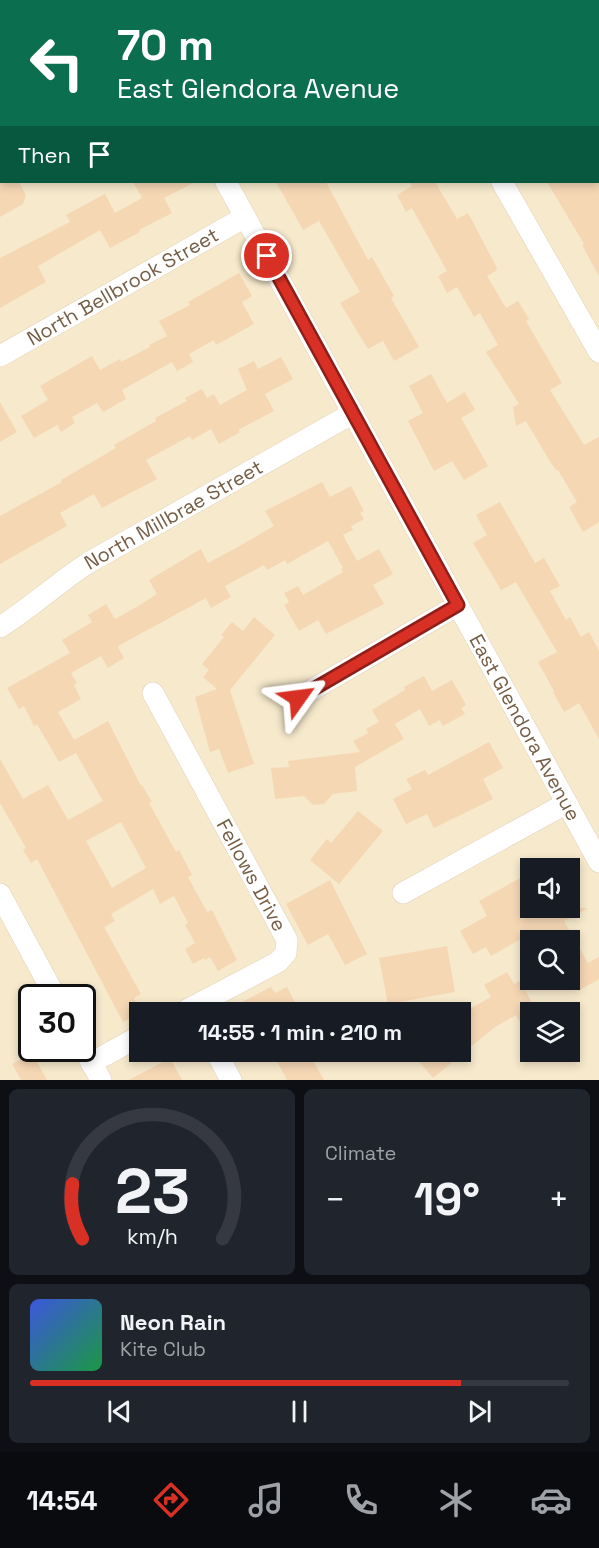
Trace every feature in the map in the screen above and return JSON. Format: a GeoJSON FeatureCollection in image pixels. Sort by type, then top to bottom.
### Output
{"type":"FeatureCollection","features":[{"type":"Feature","properties":{"kind":"street","name":"East Glendora Avenue"},"geometry":{"type":"LineString","coordinates":[[227,183],[599,862]]}},
{"type":"Feature","properties":{"kind":"street"},"geometry":{"type":"LineString","coordinates":[[503,183],[599,352]]}},
{"type":"Feature","properties":{"kind":"street","name":"North Bellbrook Street"},"geometry":{"type":"LineString","coordinates":[[0,356],[245,217]]}},
{"type":"Feature","properties":{"kind":"street","name":"North Millbrae Street"},"geometry":{"type":"LineString","coordinates":[[0,627],[88,563],[353,413]]}},
{"type":"Feature","properties":{"kind":"street"},"geometry":{"type":"LineString","coordinates":[[298,698],[458,605]]}},
{"type":"Feature","properties":{"kind":"street","name":"Fellows Drive"},"geometry":{"type":"LineString","coordinates":[[153,693],[286,940],[286,953],[278,962],[202,1002]]}},
{"type":"Feature","properties":{"kind":"street"},"geometry":{"type":"LineString","coordinates":[[403,893],[567,803]]}},
{"type":"Feature","properties":{"kind":"street"},"geometry":{"type":"LineString","coordinates":[[0,894],[48,984]]}},
{"type":"Feature","properties":{"kind":"street"},"geometry":{"type":"LineString","coordinates":[[92,1063],[129,1042]]}},
{"type":"Feature","properties":{"kind":"street"},"geometry":{"type":"LineString","coordinates":[[221,1062],[231,1080]]}},
{"type":"Feature","properties":{"kind":"shaded area"},"geometry":{"type":"Polygon","coordinates":[[[0,183],[599,183],[599,1080],[0,1080],[0,183]]]}},
{"type":"Feature","properties":{"kind":"building"},"geometry":{"type":"Polygon","coordinates":[[[0,183],[20,183],[26,195],[23,204],[0,217],[0,183]]]}},
{"type":"Feature","properties":{"kind":"building"},"geometry":{"type":"Polygon","coordinates":[[[134,183],[193,183],[164,198],[172,213],[139,230],[140,232],[110,248],[100,230],[38,266],[46,282],[0,308],[0,258],[70,222],[66,215],[105,194],[115,213],[142,198],[134,183]]]}},
{"type":"Feature","properties":{"kind":"building"},"geometry":{"type":"Polygon","coordinates":[[[277,183],[327,183],[368,260],[372,257],[394,296],[391,298],[419,347],[394,361],[383,341],[368,349],[340,303],[360,292],[319,221],[303,230],[277,183]]]}},
{"type":"Feature","properties":{"kind":"building"},"geometry":{"type":"Polygon","coordinates":[[[410,183],[436,183],[457,219],[468,213],[496,266],[497,270],[487,276],[506,308],[518,301],[529,319],[526,321],[562,383],[550,390],[584,445],[599,437],[599,522],[583,532],[569,507],[577,502],[558,470],[551,463],[526,421],[516,426],[513,407],[519,404],[486,352],[498,345],[480,313],[474,317],[457,287],[447,293],[438,276],[447,271],[412,208],[406,212],[397,195],[412,186],[410,183]]]}},
{"type":"Feature","properties":{"kind":"building"},"geometry":{"type":"Polygon","coordinates":[[[548,183],[599,183],[599,276],[582,245],[584,244],[548,183]]]}},
{"type":"Feature","properties":{"kind":"building"},"geometry":{"type":"Polygon","coordinates":[[[239,273],[252,296],[242,302],[254,324],[216,345],[214,340],[189,354],[193,362],[177,371],[172,362],[122,390],[126,399],[103,412],[97,403],[72,417],[75,423],[61,432],[57,425],[34,438],[21,416],[48,400],[40,386],[92,356],[100,370],[150,347],[149,345],[167,336],[159,321],[190,305],[188,302],[239,273]]]}},
{"type":"Feature","properties":{"kind":"building"},"geometry":{"type":"Polygon","coordinates":[[[281,357],[293,379],[265,394],[274,411],[238,430],[240,432],[219,444],[211,429],[192,440],[190,436],[146,460],[157,479],[102,508],[94,494],[60,513],[67,526],[0,564],[0,516],[62,482],[61,480],[116,448],[114,445],[156,421],[155,418],[187,401],[185,398],[202,389],[207,398],[214,394],[220,405],[247,390],[238,369],[254,361],[258,369],[281,357]]]}},
{"type":"Feature","properties":{"kind":"building"},"geometry":{"type":"Polygon","coordinates":[[[431,374],[447,403],[465,392],[475,410],[461,418],[488,466],[464,480],[452,461],[434,471],[408,421],[423,413],[409,386],[431,374]]]}},
{"type":"Feature","properties":{"kind":"building"},"geometry":{"type":"Polygon","coordinates":[[[0,402],[17,432],[0,442],[0,402]]]}},
{"type":"Feature","properties":{"kind":"building"},"geometry":{"type":"Polygon","coordinates":[[[322,482],[330,497],[351,486],[364,511],[360,513],[364,519],[351,526],[353,530],[343,535],[357,561],[379,549],[393,574],[373,585],[384,604],[326,634],[318,620],[299,631],[284,605],[289,602],[284,593],[298,586],[303,595],[343,572],[328,541],[287,564],[285,560],[267,570],[264,565],[225,586],[231,597],[211,608],[206,598],[120,645],[118,647],[124,658],[108,668],[101,656],[71,673],[77,683],[74,685],[81,699],[58,712],[74,740],[108,721],[141,786],[152,802],[149,803],[176,852],[179,850],[192,875],[188,877],[207,912],[212,910],[237,960],[218,971],[210,957],[193,964],[185,949],[195,943],[174,896],[160,904],[153,889],[111,914],[115,921],[104,927],[141,994],[134,998],[136,1002],[129,1002],[129,1019],[123,1022],[37,859],[31,863],[23,850],[26,848],[0,803],[0,759],[23,799],[48,785],[68,820],[103,801],[76,753],[59,762],[37,724],[34,726],[24,706],[19,709],[7,688],[70,653],[62,640],[92,622],[88,615],[106,604],[115,619],[157,594],[149,580],[201,549],[208,563],[274,526],[265,511],[322,482]],[[121,822],[86,841],[112,888],[146,868],[121,822]]]}},
{"type":"Feature","properties":{"kind":"building"},"geometry":{"type":"Polygon","coordinates":[[[500,502],[535,563],[544,558],[560,586],[550,591],[566,620],[570,617],[581,637],[589,632],[599,651],[599,739],[579,703],[564,712],[553,692],[538,662],[557,652],[516,582],[501,590],[473,543],[487,535],[476,515],[500,502]]]}},
{"type":"Feature","properties":{"kind":"building"},"geometry":{"type":"Polygon","coordinates":[[[254,617],[275,635],[230,690],[254,764],[228,773],[219,749],[210,752],[195,697],[217,689],[203,677],[209,670],[202,664],[224,637],[221,635],[232,622],[243,631],[254,617]]]}},
{"type":"Feature","properties":{"kind":"building"},"geometry":{"type":"Polygon","coordinates":[[[424,676],[432,691],[452,680],[466,705],[461,708],[465,714],[443,726],[440,720],[429,726],[420,709],[395,724],[404,739],[355,767],[357,791],[333,794],[324,804],[313,805],[304,796],[275,799],[271,768],[289,767],[288,761],[360,752],[353,741],[368,733],[366,729],[379,722],[372,710],[424,676]]]}},
{"type":"Feature","properties":{"kind":"building"},"geometry":{"type":"Polygon","coordinates":[[[489,742],[503,768],[483,779],[493,799],[434,828],[427,814],[406,824],[393,799],[412,789],[406,779],[425,770],[428,775],[489,742]]]}},
{"type":"Feature","properties":{"kind":"building"},"geometry":{"type":"Polygon","coordinates":[[[358,811],[383,831],[339,884],[310,860],[327,839],[331,843],[358,811]]]}},
{"type":"Feature","properties":{"kind":"building"},"geometry":{"type":"Polygon","coordinates":[[[520,878],[520,918],[570,918],[564,921],[569,930],[520,930],[520,940],[491,956],[486,947],[473,954],[460,931],[487,916],[479,901],[520,878]]]}},
{"type":"Feature","properties":{"kind":"building"},"geometry":{"type":"Polygon","coordinates":[[[330,880],[367,954],[345,965],[328,934],[308,945],[286,904],[330,880]]]}},
{"type":"Feature","properties":{"kind":"building"},"geometry":{"type":"Polygon","coordinates":[[[447,946],[455,992],[388,1002],[379,958],[447,946]]]}},
{"type":"Feature","properties":{"kind":"building"},"geometry":{"type":"Polygon","coordinates":[[[580,949],[588,963],[599,957],[599,979],[580,990],[580,949]]]}},
{"type":"Feature","properties":{"kind":"building"},"geometry":{"type":"Polygon","coordinates":[[[507,972],[514,984],[520,981],[520,990],[525,990],[532,1002],[520,1002],[520,1022],[516,1015],[495,1027],[471,1047],[471,1008],[491,997],[484,985],[507,972]]]}},
{"type":"Feature","properties":{"kind":"building"},"geometry":{"type":"Polygon","coordinates":[[[271,987],[275,993],[287,987],[295,1002],[242,1002],[271,987]]]}},
{"type":"Feature","properties":{"kind":"building"},"geometry":{"type":"Polygon","coordinates":[[[18,1061],[37,1062],[47,1080],[21,1080],[12,1064],[18,1061]]]}},
{"type":"Feature","properties":{"kind":"building"},"geometry":{"type":"Polygon","coordinates":[[[163,1062],[172,1062],[182,1080],[129,1080],[163,1062]]]}},
{"type":"Feature","properties":{"kind":"building"},"geometry":{"type":"Polygon","coordinates":[[[277,1062],[314,1062],[324,1080],[287,1080],[277,1062]]]}},
{"type":"Feature","properties":{"kind":"building"},"geometry":{"type":"Polygon","coordinates":[[[419,1062],[452,1062],[433,1078],[419,1062]]]}},
{"type":"Feature","properties":{"kind":"route"},"geometry":{"type":"LineString","coordinates":[[267,256],[458,605],[298,698]]}}]}
